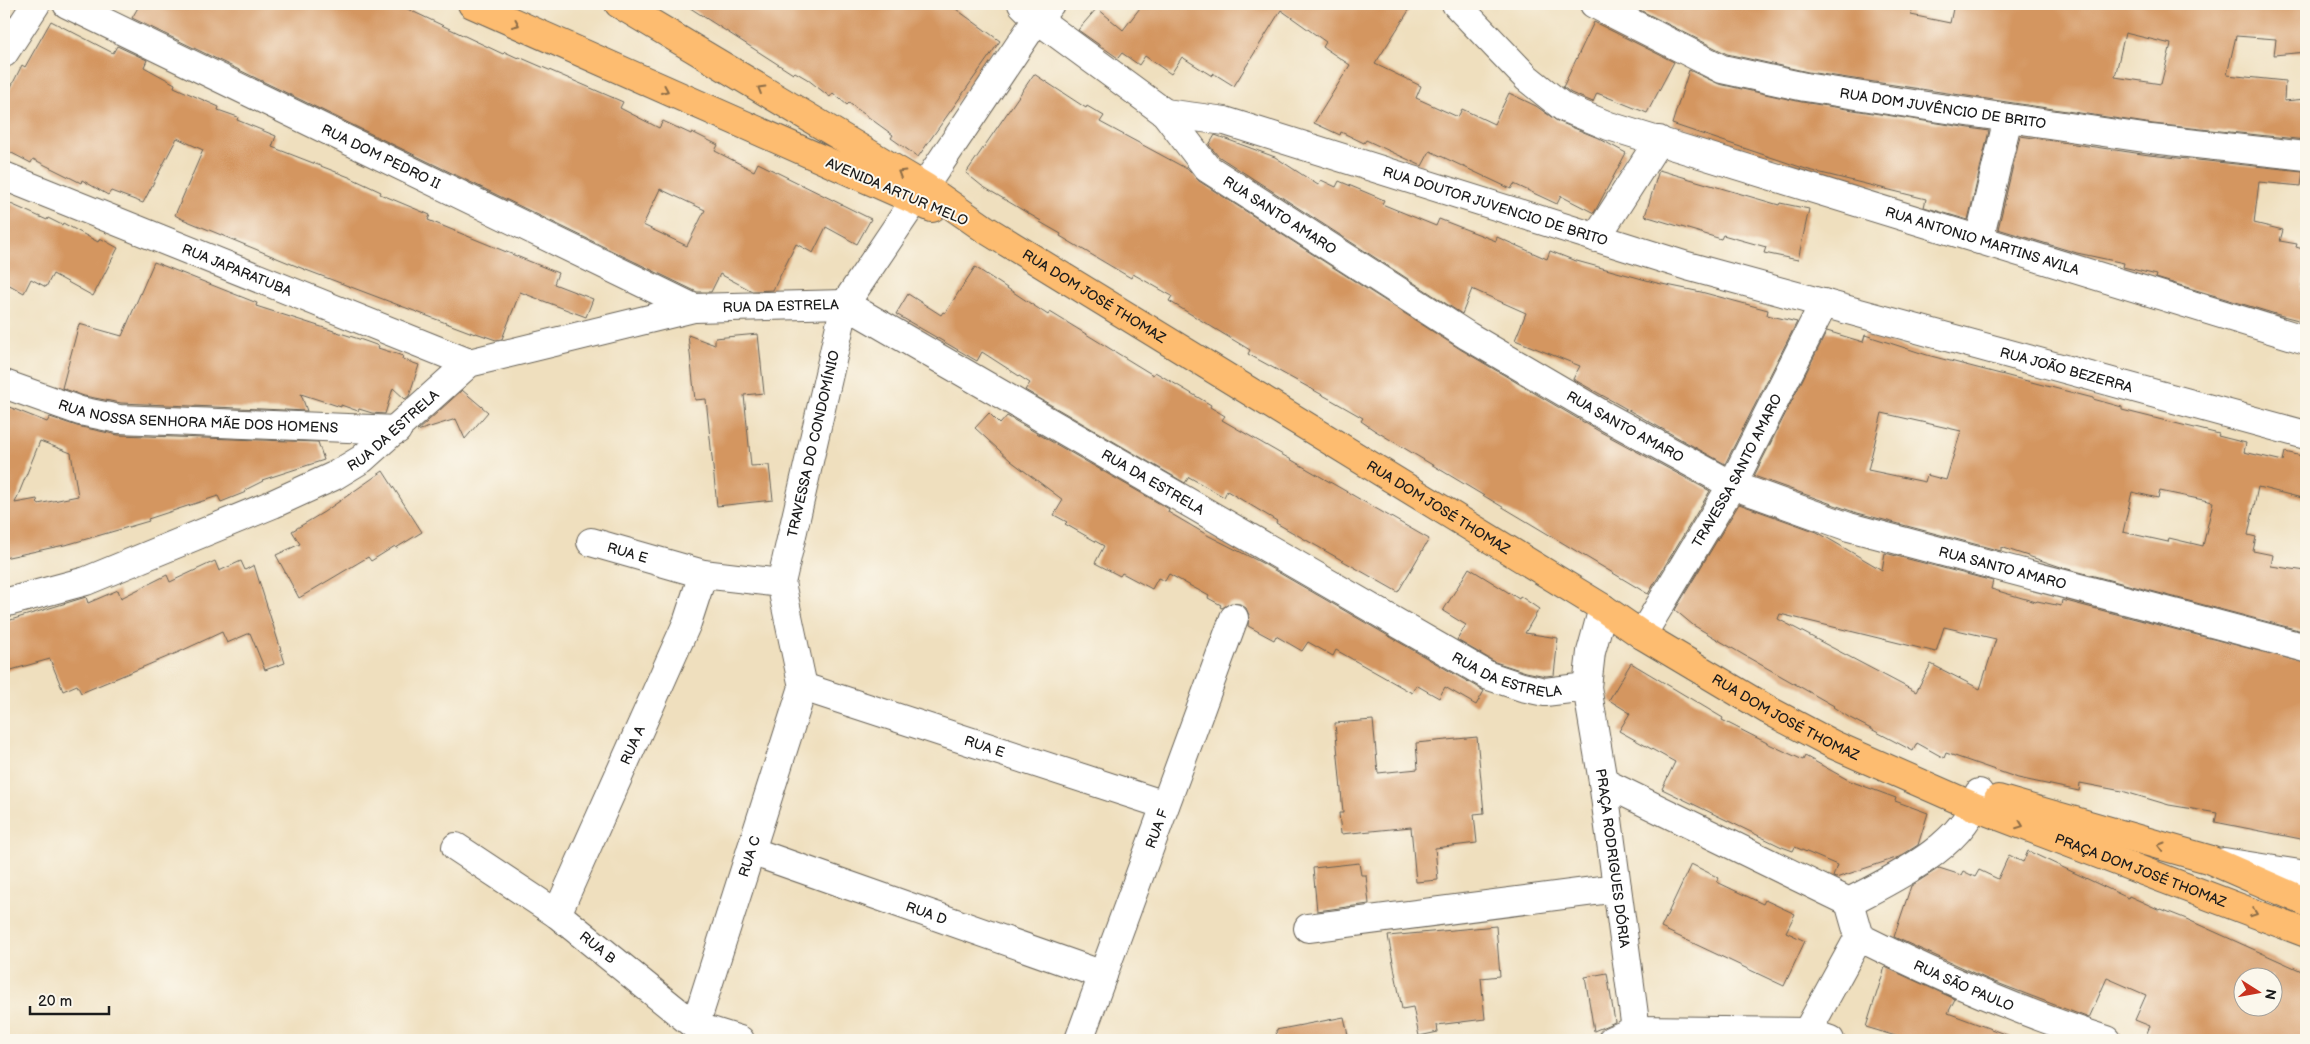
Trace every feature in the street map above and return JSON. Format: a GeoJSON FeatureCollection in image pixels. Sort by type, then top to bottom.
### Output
{"type":"FeatureCollection","features":[{"type":"Feature","properties":{"kind":"main road","name":"AVENIDA ARTUR MELO"},"geometry":{"type":"LineString","coordinates":[[472,4],[921,194]]}},
{"type":"Feature","properties":{"kind":"main road","name":"AVENIDA ARTUR MELO"},"geometry":{"type":"LineString","coordinates":[[618,4],[921,194],[985,229]]}},
{"type":"Feature","properties":{"kind":"main road","name":"RUA DOM JOSÉ THOMAZ"},"geometry":{"type":"LineString","coordinates":[[985,229],[1603,608],[1642,635],[1768,710],[1834,745],[1900,776],[1977,800]]}},
{"type":"Feature","properties":{"kind":"main road","name":"PRAÇA DOM JOSÉ THOMAZ"},"geometry":{"type":"LineString","coordinates":[[1977,800],[2208,859]]}},
{"type":"Feature","properties":{"kind":"main road","name":"PRAÇA DOM JOSÉ THOMAZ"},"geometry":{"type":"LineString","coordinates":[[1977,800],[2306,933]]}},
{"type":"Feature","properties":{"kind":"main road"},"geometry":{"type":"LineString","coordinates":[[2208,859],[2306,902]]}},
{"type":"Feature","properties":{"kind":"street"},"geometry":{"type":"LineString","coordinates":[[4,53],[36,4]]}},
{"type":"Feature","properties":{"kind":"street","name":"RUA DOM PEDRO II"},"geometry":{"type":"LineString","coordinates":[[67,4],[694,308]]}},
{"type":"Feature","properties":{"kind":"street","name":"RUA ANTONIO MARTINS AVILA"},"geometry":{"type":"LineString","coordinates":[[1456,4],[1527,78],[1563,107],[1609,126],[2306,340]]}},
{"type":"Feature","properties":{"kind":"street","name":"RUA DOM JUVÊNCIO DE BRITO"},"geometry":{"type":"LineString","coordinates":[[1594,4],[1722,69],[1805,87],[2151,139],[2306,156]]}},
{"type":"Feature","properties":{"kind":"street"},"geometry":{"type":"LineString","coordinates":[[844,304],[921,194],[1036,9]]}},
{"type":"Feature","properties":{"kind":"street","name":"RUA SANTO AMARO"},"geometry":{"type":"LineString","coordinates":[[1036,9],[1166,113],[1208,168],[1468,336],[1605,416],[1732,485],[1848,527],[2306,648]]}},
{"type":"Feature","properties":{"kind":"street","name":"RUA DOUTOR JUVENCIO DE BRITO"},"geometry":{"type":"LineString","coordinates":[[1166,113],[1224,121],[1687,266],[1824,303]]}},
{"type":"Feature","properties":{"kind":"street"},"geometry":{"type":"LineString","coordinates":[[1979,240],[2008,118]]}},
{"type":"Feature","properties":{"kind":"street"},"geometry":{"type":"LineString","coordinates":[[1596,238],[1659,140]]}},
{"type":"Feature","properties":{"kind":"street","name":"RUA JAPARATUBA"},"geometry":{"type":"LineString","coordinates":[[4,176],[469,363]]}},
{"type":"Feature","properties":{"kind":"street","name":"TRAVESSA SANTO AMARO"},"geometry":{"type":"LineString","coordinates":[[1642,635],[1732,485],[1824,303]]}},
{"type":"Feature","properties":{"kind":"street","name":"RUA JOÃO BEZERRA"},"geometry":{"type":"LineString","coordinates":[[1824,303],[2306,435]]}},
{"type":"Feature","properties":{"kind":"street","name":"RUA DA ESTRELA"},"geometry":{"type":"LineString","coordinates":[[4,603],[86,581],[273,504],[334,476],[362,459],[397,430],[469,363],[694,308],[844,304],[1489,676],[1522,687],[1545,692],[1587,687]]}},
{"type":"Feature","properties":{"kind":"street","name":"TRAVESSA DO CONDOMÍNIO"},"geometry":{"type":"LineString","coordinates":[[782,583],[844,304]]}},
{"type":"Feature","properties":{"kind":"street","name":"RUA NOSSA SENHORA MÃE DOS HOMENS"},"geometry":{"type":"LineString","coordinates":[[4,384],[80,411],[119,419],[397,430]]}},
{"type":"Feature","properties":{"kind":"street","name":"RUA E"},"geometry":{"type":"LineString","coordinates":[[591,542],[703,574],[782,583]]}},
{"type":"Feature","properties":{"kind":"street","name":"RUA A"},"geometry":{"type":"LineString","coordinates":[[558,914],[687,624],[703,574]]}},
{"type":"Feature","properties":{"kind":"street"},"geometry":{"type":"LineString","coordinates":[[782,583],[803,687]]}},
{"type":"Feature","properties":{"kind":"street","name":"PRAÇA RODRIGUES DÓRIA"},"geometry":{"type":"LineString","coordinates":[[1603,608],[1591,652],[1587,687],[1603,782],[1617,888],[1624,1037]]}},
{"type":"Feature","properties":{"kind":"street","name":"RUA F"},"geometry":{"type":"LineString","coordinates":[[1078,1040],[1234,618]]}},
{"type":"Feature","properties":{"kind":"street","name":"RUA E"},"geometry":{"type":"LineString","coordinates":[[803,687],[1165,805]]}},
{"type":"Feature","properties":{"kind":"street","name":"RUA C"},"geometry":{"type":"LineString","coordinates":[[696,1026],[803,687]]}},
{"type":"Feature","properties":{"kind":"street"},"geometry":{"type":"LineString","coordinates":[[1603,782],[1849,902],[1859,938],[1818,1036],[1624,1037]]}},
{"type":"Feature","properties":{"kind":"street"},"geometry":{"type":"LineString","coordinates":[[1849,902],[1919,862],[1958,831],[1977,800]]}},
{"type":"Feature","properties":{"kind":"street","name":"RUA B"},"geometry":{"type":"LineString","coordinates":[[456,848],[558,914],[696,1026],[740,1040]]}},
{"type":"Feature","properties":{"kind":"street","name":"RUA D"},"geometry":{"type":"LineString","coordinates":[[751,851],[1103,975]]}},
{"type":"Feature","properties":{"kind":"street","name":"PRAÇA DOM JOSÉ THOMAZ"},"geometry":{"type":"LineString","coordinates":[[2208,859],[2306,875]]}},
{"type":"Feature","properties":{"kind":"street"},"geometry":{"type":"LineString","coordinates":[[1308,928],[1617,888]]}},
{"type":"Feature","properties":{"kind":"street","name":"RUA SÃO PAULO"},"geometry":{"type":"LineString","coordinates":[[1859,938],[1943,979],[2065,1027],[2107,1040]]}},
{"type":"Feature","properties":{"kind":"building"},"geometry":{"type":"Polygon","coordinates":[[[140,4],[397,4],[503,54],[505,52],[519,57],[623,102],[620,108],[659,128],[663,121],[691,134],[692,132],[718,145],[715,151],[754,171],[758,163],[871,219],[857,244],[826,227],[813,253],[796,244],[773,290],[752,291],[720,274],[711,292],[697,292],[132,18],[140,4]],[[660,189],[643,225],[687,246],[705,210],[660,189]]]}},
{"type":"Feature","properties":{"kind":"building"},"geometry":{"type":"Polygon","coordinates":[[[684,4],[949,4],[1000,41],[918,157],[891,138],[893,135],[849,103],[847,105],[833,93],[830,97],[807,79],[795,72],[793,74],[684,4]]]}},
{"type":"Feature","properties":{"kind":"building"},"geometry":{"type":"Polygon","coordinates":[[[1143,4],[1413,4],[1375,64],[1421,86],[1416,98],[1458,117],[1462,109],[1494,124],[1509,93],[1536,106],[1557,121],[1598,138],[1626,153],[1594,213],[1561,196],[1557,204],[1514,184],[1511,189],[1430,151],[1422,166],[1366,140],[1364,143],[1341,132],[1340,135],[1314,123],[1350,65],[1323,47],[1326,42],[1281,10],[1234,86],[1213,73],[1212,76],[1182,57],[1171,74],[1145,56],[1139,65],[1122,53],[1118,58],[1078,30],[1097,8],[1123,30],[1143,4]]]}},
{"type":"Feature","properties":{"kind":"building"},"geometry":{"type":"Polygon","coordinates":[[[1628,4],[1914,4],[1911,15],[1950,23],[1954,4],[2306,4],[2306,52],[2274,55],[2276,39],[2236,36],[2227,75],[2285,81],[2284,101],[2306,99],[2306,140],[2153,124],[1808,72],[1727,54],[1628,4]],[[2125,33],[2115,77],[2161,84],[2171,44],[2125,33]]]}},
{"type":"Feature","properties":{"kind":"building"},"geometry":{"type":"Polygon","coordinates":[[[51,21],[113,53],[117,46],[147,60],[144,67],[175,84],[174,87],[219,107],[218,110],[238,117],[237,120],[276,136],[272,147],[349,177],[381,192],[380,194],[430,215],[428,220],[558,273],[554,284],[593,299],[586,317],[520,292],[502,339],[496,340],[475,334],[306,270],[180,218],[175,215],[203,150],[177,138],[143,203],[111,191],[108,195],[82,180],[81,183],[33,159],[31,163],[4,149],[4,101],[22,65],[25,67],[51,21]]]}},
{"type":"Feature","properties":{"kind":"building"},"geometry":{"type":"Polygon","coordinates":[[[1594,22],[1674,62],[1647,113],[1597,93],[1593,102],[1571,93],[1563,87],[1594,22]]]}},
{"type":"Feature","properties":{"kind":"building"},"geometry":{"type":"Polygon","coordinates":[[[1689,70],[1719,84],[1802,102],[1989,131],[1968,220],[1924,207],[1926,199],[1809,170],[1672,124],[1689,70]]]}},
{"type":"Feature","properties":{"kind":"building"},"geometry":{"type":"Polygon","coordinates":[[[1034,74],[1086,108],[1087,106],[1104,116],[1100,122],[1189,170],[1199,181],[1460,349],[1597,430],[1710,491],[1648,594],[1374,430],[1361,421],[1363,418],[1248,354],[1250,350],[1169,301],[1172,296],[1133,274],[1131,278],[1060,236],[1061,234],[982,186],[966,173],[1034,74]]]}},
{"type":"Feature","properties":{"kind":"building"},"geometry":{"type":"Polygon","coordinates":[[[1215,135],[1275,157],[1318,185],[1321,180],[1336,187],[1339,181],[1384,200],[1382,204],[1436,226],[1439,219],[1496,241],[1497,237],[1547,259],[1550,251],[1573,260],[1657,283],[1701,292],[1768,310],[1767,315],[1797,322],[1725,464],[1573,379],[1580,366],[1515,340],[1526,313],[1472,289],[1462,314],[1218,156],[1209,145],[1215,135]]]}},
{"type":"Feature","properties":{"kind":"building"},"geometry":{"type":"Polygon","coordinates":[[[2020,136],[2149,155],[2303,171],[2301,186],[2259,182],[2254,223],[2283,230],[2280,241],[2297,244],[2296,247],[2306,250],[2306,268],[2301,290],[2306,292],[2306,322],[2156,278],[2157,275],[2123,267],[2124,263],[2077,253],[1998,229],[2020,136]]]}},
{"type":"Feature","properties":{"kind":"building"},"geometry":{"type":"Polygon","coordinates":[[[1659,170],[1779,205],[1780,203],[1809,209],[1798,260],[1764,253],[1766,247],[1723,235],[1721,239],[1645,216],[1659,170]]]}},
{"type":"Feature","properties":{"kind":"building"},"geometry":{"type":"Polygon","coordinates":[[[4,201],[47,220],[48,218],[62,225],[63,223],[98,242],[100,238],[118,248],[93,296],[53,274],[46,287],[31,279],[24,293],[4,282],[4,201]]]}},
{"type":"Feature","properties":{"kind":"building"},"geometry":{"type":"Polygon","coordinates":[[[154,262],[257,303],[256,306],[362,340],[379,346],[378,348],[403,356],[402,359],[419,365],[409,396],[405,399],[393,388],[385,414],[359,409],[358,411],[341,405],[341,407],[301,394],[307,411],[121,403],[84,396],[62,388],[79,324],[122,336],[154,262]]]}},
{"type":"Feature","properties":{"kind":"building"},"geometry":{"type":"Polygon","coordinates":[[[975,267],[1048,315],[1050,312],[1153,375],[1155,372],[1211,405],[1210,407],[1225,416],[1222,420],[1429,539],[1398,592],[1276,523],[1277,521],[1227,491],[1224,497],[1189,477],[1185,483],[1025,390],[1030,383],[982,352],[977,361],[896,314],[908,294],[941,315],[943,312],[945,313],[975,267]]]}},
{"type":"Feature","properties":{"kind":"building"},"geometry":{"type":"Polygon","coordinates":[[[1827,331],[1863,342],[1865,335],[1927,355],[2093,398],[2122,407],[2122,410],[2219,434],[2218,436],[2246,443],[2244,452],[2283,461],[2285,452],[2306,457],[2306,499],[2258,487],[2248,535],[2256,537],[2253,551],[2273,555],[2271,566],[2306,571],[2306,632],[2064,568],[2001,547],[2001,551],[1854,512],[1754,476],[1827,331]],[[1882,413],[1868,470],[1925,482],[1927,475],[1946,480],[1961,431],[1882,413]],[[2160,491],[2158,498],[2132,492],[2123,532],[2168,542],[2169,538],[2203,546],[2213,502],[2160,491]]]}},
{"type":"Feature","properties":{"kind":"building"},"geometry":{"type":"Polygon","coordinates":[[[758,334],[764,393],[744,395],[751,466],[769,465],[773,500],[717,506],[706,399],[695,400],[688,335],[715,345],[715,338],[758,334]]]}},
{"type":"Feature","properties":{"kind":"building"},"geometry":{"type":"Polygon","coordinates":[[[462,390],[488,412],[465,439],[456,419],[417,431],[462,390]]]}},
{"type":"Feature","properties":{"kind":"building"},"geometry":{"type":"Polygon","coordinates":[[[4,405],[47,422],[50,417],[77,426],[118,435],[318,442],[324,460],[262,480],[245,490],[246,492],[221,502],[218,496],[132,526],[69,544],[4,558],[4,405]],[[40,441],[15,503],[37,499],[38,504],[78,496],[71,453],[40,441]]]}},
{"type":"Feature","properties":{"kind":"building"},"geometry":{"type":"Polygon","coordinates":[[[989,413],[1000,424],[1007,416],[1169,509],[1168,512],[1209,536],[1262,563],[1484,691],[1476,705],[1445,687],[1439,698],[1416,685],[1412,693],[1336,650],[1333,656],[1308,642],[1302,651],[1276,636],[1274,640],[1248,626],[1249,615],[1246,608],[1240,604],[1231,603],[1222,608],[1220,607],[1221,605],[1208,598],[1209,596],[1169,574],[1165,581],[1158,578],[1152,589],[1122,573],[1120,576],[1095,563],[1104,546],[1065,524],[1067,522],[1054,515],[1063,500],[1011,461],[975,428],[989,413]]]}},
{"type":"Feature","properties":{"kind":"building"},"geometry":{"type":"Polygon","coordinates":[[[383,471],[422,532],[371,561],[368,557],[299,598],[276,555],[300,544],[292,531],[324,512],[383,471]]]}},
{"type":"Feature","properties":{"kind":"building"},"geometry":{"type":"Polygon","coordinates":[[[1739,504],[1817,532],[1882,570],[1885,553],[1993,581],[1991,589],[2036,602],[2061,606],[2062,600],[2306,663],[2306,840],[2215,822],[2217,813],[2169,805],[2122,791],[2080,783],[2079,791],[2018,778],[1946,753],[1944,758],[1917,743],[1913,751],[1850,718],[1834,706],[1693,625],[1675,610],[1739,504]],[[1780,614],[1778,619],[1916,692],[1931,664],[1980,689],[1996,639],[1944,627],[1936,652],[1780,614]]]}},
{"type":"Feature","properties":{"kind":"building"},"geometry":{"type":"Polygon","coordinates":[[[215,561],[219,571],[241,561],[245,570],[254,565],[285,663],[265,670],[250,633],[227,643],[222,632],[81,693],[77,685],[63,691],[50,659],[4,672],[4,622],[86,597],[88,603],[118,590],[121,598],[167,575],[170,582],[215,561]]]}},
{"type":"Feature","properties":{"kind":"building"},"geometry":{"type":"Polygon","coordinates":[[[1469,568],[1519,599],[1520,596],[1539,609],[1525,633],[1558,638],[1554,675],[1546,676],[1526,672],[1495,662],[1457,640],[1466,625],[1443,611],[1469,568]]]}},
{"type":"Feature","properties":{"kind":"building"},"geometry":{"type":"Polygon","coordinates":[[[1631,663],[1723,718],[1722,720],[1771,745],[1803,760],[1805,756],[1850,781],[1896,798],[1895,801],[1928,813],[1918,845],[1899,857],[1836,878],[1833,877],[1837,865],[1795,847],[1793,851],[1782,847],[1662,789],[1675,762],[1619,731],[1630,713],[1609,700],[1631,663]]]}},
{"type":"Feature","properties":{"kind":"building"},"geometry":{"type":"Polygon","coordinates":[[[1373,720],[1378,773],[1418,769],[1416,743],[1477,737],[1484,813],[1474,814],[1477,843],[1435,848],[1438,880],[1416,882],[1411,827],[1341,834],[1339,813],[1343,813],[1335,723],[1373,720]]]}},
{"type":"Feature","properties":{"kind":"building"},"geometry":{"type":"Polygon","coordinates":[[[2028,851],[2128,898],[2129,896],[2184,918],[2306,973],[2306,1040],[2144,1040],[2150,1026],[2135,1020],[2146,995],[2107,978],[2089,1018],[1987,979],[1894,937],[1911,886],[1939,868],[1961,875],[1963,871],[1975,877],[1979,870],[1998,879],[2009,855],[2023,862],[2028,851]]]}},
{"type":"Feature","properties":{"kind":"building"},"geometry":{"type":"Polygon","coordinates":[[[1359,863],[1361,875],[1366,875],[1369,904],[1317,911],[1313,868],[1359,863]]]}},
{"type":"Feature","properties":{"kind":"building"},"geometry":{"type":"Polygon","coordinates":[[[1691,864],[1719,878],[1717,882],[1763,904],[1765,900],[1795,914],[1786,932],[1805,941],[1784,986],[1661,928],[1691,864]]]}},
{"type":"Feature","properties":{"kind":"building"},"geometry":{"type":"Polygon","coordinates":[[[1496,926],[1500,976],[1481,978],[1485,1019],[1437,1025],[1438,1032],[1419,1036],[1413,1007],[1402,1009],[1388,936],[1496,926]]]}},
{"type":"Feature","properties":{"kind":"building"},"geometry":{"type":"Polygon","coordinates":[[[1885,967],[1955,999],[1948,1013],[2015,1038],[2015,1040],[1909,1040],[1866,1027],[1885,967]]]}},
{"type":"Feature","properties":{"kind":"building"},"geometry":{"type":"Polygon","coordinates":[[[1607,973],[1615,1022],[1594,1031],[1585,977],[1607,973]]]}},
{"type":"Feature","properties":{"kind":"building"},"geometry":{"type":"Polygon","coordinates":[[[1344,1017],[1349,1040],[1277,1040],[1276,1030],[1344,1017]]]}}]}
